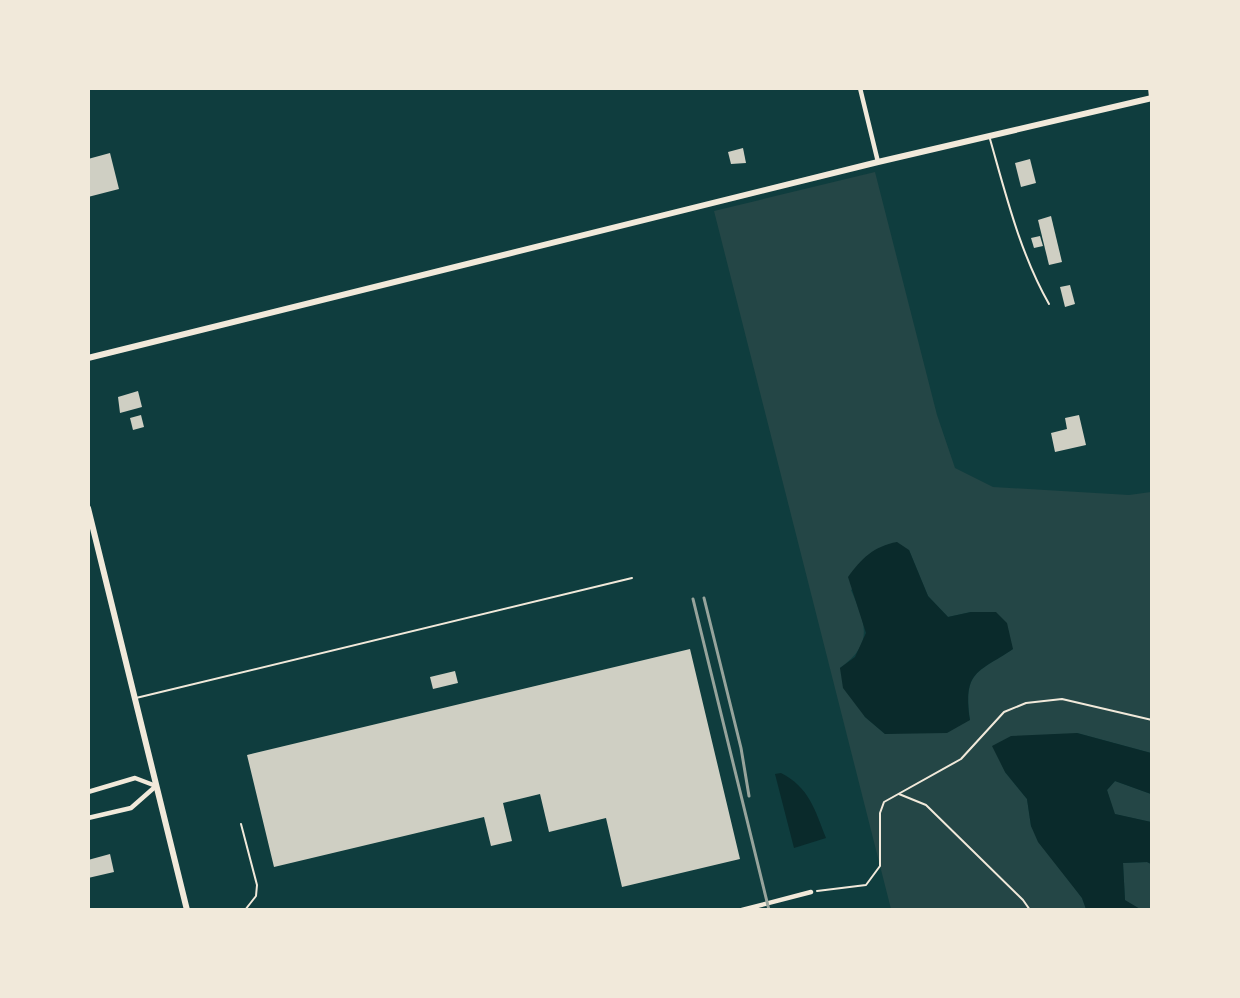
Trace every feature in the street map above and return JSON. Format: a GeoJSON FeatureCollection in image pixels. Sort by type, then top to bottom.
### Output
{"type":"FeatureCollection","features":[{"type":"Feature","properties":{"kind":"street"},"geometry":{"type":"LineString","coordinates":[[860,88],[878,162]]}},
{"type":"Feature","properties":{"kind":"street"},"geometry":{"type":"LineString","coordinates":[[88,358],[878,162],[1151,98]]}},
{"type":"Feature","properties":{"kind":"street"},"geometry":{"type":"LineString","coordinates":[[88,508],[187,909]]}},
{"type":"Feature","properties":{"kind":"street"},"geometry":{"type":"LineString","coordinates":[[88,792],[135,778],[156,786]]}},
{"type":"Feature","properties":{"kind":"street"},"geometry":{"type":"LineString","coordinates":[[88,818],[131,808],[156,786]]}},
{"type":"Feature","properties":{"kind":"street"},"geometry":{"type":"LineString","coordinates":[[742,909],[811,892]]}},
{"type":"Feature","properties":{"kind":"lane"},"geometry":{"type":"LineString","coordinates":[[1149,88],[1151,98]]}},
{"type":"Feature","properties":{"kind":"lane"},"geometry":{"type":"LineString","coordinates":[[989,136],[1022,246],[1033,276],[1049,304]]}},
{"type":"Feature","properties":{"kind":"lane"},"geometry":{"type":"LineString","coordinates":[[135,699],[632,578]]}},
{"type":"Feature","properties":{"kind":"lane"},"geometry":{"type":"LineString","coordinates":[[241,824],[257,885],[256,896],[245,909]]}},
{"type":"Feature","properties":{"kind":"path"},"geometry":{"type":"LineString","coordinates":[[811,892],[866,885],[880,866],[880,813],[884,802],[961,759],[1004,712],[1026,703],[1062,699],[1152,720]]}},
{"type":"Feature","properties":{"kind":"path"},"geometry":{"type":"LineString","coordinates":[[899,794],[926,805],[1030,909]]}},
{"type":"Feature","properties":{"kind":"shaded area"},"geometry":{"type":"Polygon","coordinates":[[[875,172],[937,415],[955,468],[993,487],[1129,495],[1151,492],[1151,753],[1077,733],[1005,772],[1027,799],[1031,826],[1082,898],[1086,909],[891,909],[714,211],[875,172]],[[909,550],[851,590],[860,613],[864,633],[858,650],[840,668],[865,717],[885,734],[910,732],[970,720],[969,692],[975,675],[1013,649],[971,612],[948,617],[928,596],[909,550]]]}},
{"type":"Feature","properties":{"kind":"shaded area"},"geometry":{"type":"Polygon","coordinates":[[[897,542],[909,550],[928,596],[948,617],[971,612],[996,612],[1007,623],[1013,649],[975,675],[969,692],[970,720],[947,733],[885,734],[865,717],[843,688],[840,668],[855,657],[866,633],[848,577],[869,554],[897,542]]]}},
{"type":"Feature","properties":{"kind":"shaded area"},"geometry":{"type":"Polygon","coordinates":[[[1077,733],[1151,753],[1151,794],[1115,781],[1107,790],[1115,814],[1151,822],[1151,864],[1147,862],[1123,863],[1125,900],[1140,909],[1086,909],[1082,898],[1038,842],[1031,826],[1027,799],[1005,772],[992,746],[1011,736],[1077,733]]]}},
{"type":"Feature","properties":{"kind":"shaded area"},"geometry":{"type":"Polygon","coordinates":[[[781,773],[805,792],[826,838],[794,848],[775,774],[781,773]]]}},
{"type":"Feature","properties":{"kind":"shaded area"},"geometry":{"type":"Polygon","coordinates":[[[1115,781],[1151,794],[1151,822],[1114,814],[1107,790],[1115,781]]]}},
{"type":"Feature","properties":{"kind":"shaded area"},"geometry":{"type":"Polygon","coordinates":[[[1147,862],[1151,864],[1151,909],[1140,909],[1125,901],[1123,863],[1147,862]]]}},
{"type":"Feature","properties":{"kind":"building"},"geometry":{"type":"Polygon","coordinates":[[[743,148],[746,163],[731,164],[728,152],[743,148]]]}},
{"type":"Feature","properties":{"kind":"building"},"geometry":{"type":"Polygon","coordinates":[[[110,153],[119,189],[88,197],[88,159],[110,153]]]}},
{"type":"Feature","properties":{"kind":"building"},"geometry":{"type":"Polygon","coordinates":[[[1030,159],[1036,183],[1021,187],[1015,163],[1030,159]]]}},
{"type":"Feature","properties":{"kind":"building"},"geometry":{"type":"Polygon","coordinates":[[[1051,216],[1062,262],[1049,265],[1038,220],[1051,216]]]}},
{"type":"Feature","properties":{"kind":"building"},"geometry":{"type":"Polygon","coordinates":[[[1040,236],[1043,246],[1034,248],[1031,238],[1040,236]]]}},
{"type":"Feature","properties":{"kind":"building"},"geometry":{"type":"Polygon","coordinates":[[[1070,285],[1075,304],[1065,307],[1060,287],[1070,285]]]}},
{"type":"Feature","properties":{"kind":"building"},"geometry":{"type":"Polygon","coordinates":[[[138,391],[142,407],[120,413],[118,397],[138,391]]]}},
{"type":"Feature","properties":{"kind":"building"},"geometry":{"type":"Polygon","coordinates":[[[141,415],[144,427],[133,430],[130,418],[141,415]]]}},
{"type":"Feature","properties":{"kind":"building"},"geometry":{"type":"Polygon","coordinates":[[[1079,415],[1086,445],[1055,452],[1051,433],[1067,429],[1065,418],[1079,415]]]}},
{"type":"Feature","properties":{"kind":"building"},"geometry":{"type":"Polygon","coordinates":[[[690,649],[740,859],[622,887],[606,818],[549,832],[540,794],[503,803],[512,841],[491,846],[484,817],[274,867],[247,755],[690,649]]]}},
{"type":"Feature","properties":{"kind":"building"},"geometry":{"type":"Polygon","coordinates":[[[455,671],[458,683],[433,689],[430,677],[455,671]]]}},
{"type":"Feature","properties":{"kind":"building"},"geometry":{"type":"Polygon","coordinates":[[[110,854],[114,872],[88,878],[88,860],[110,854]]]}},
{"type":"Feature","properties":{"kind":"railway"},"geometry":{"type":"LineString","coordinates":[[704,598],[741,748],[749,796]]}},
{"type":"Feature","properties":{"kind":"railway"},"geometry":{"type":"LineString","coordinates":[[693,599],[769,910]]}}]}
